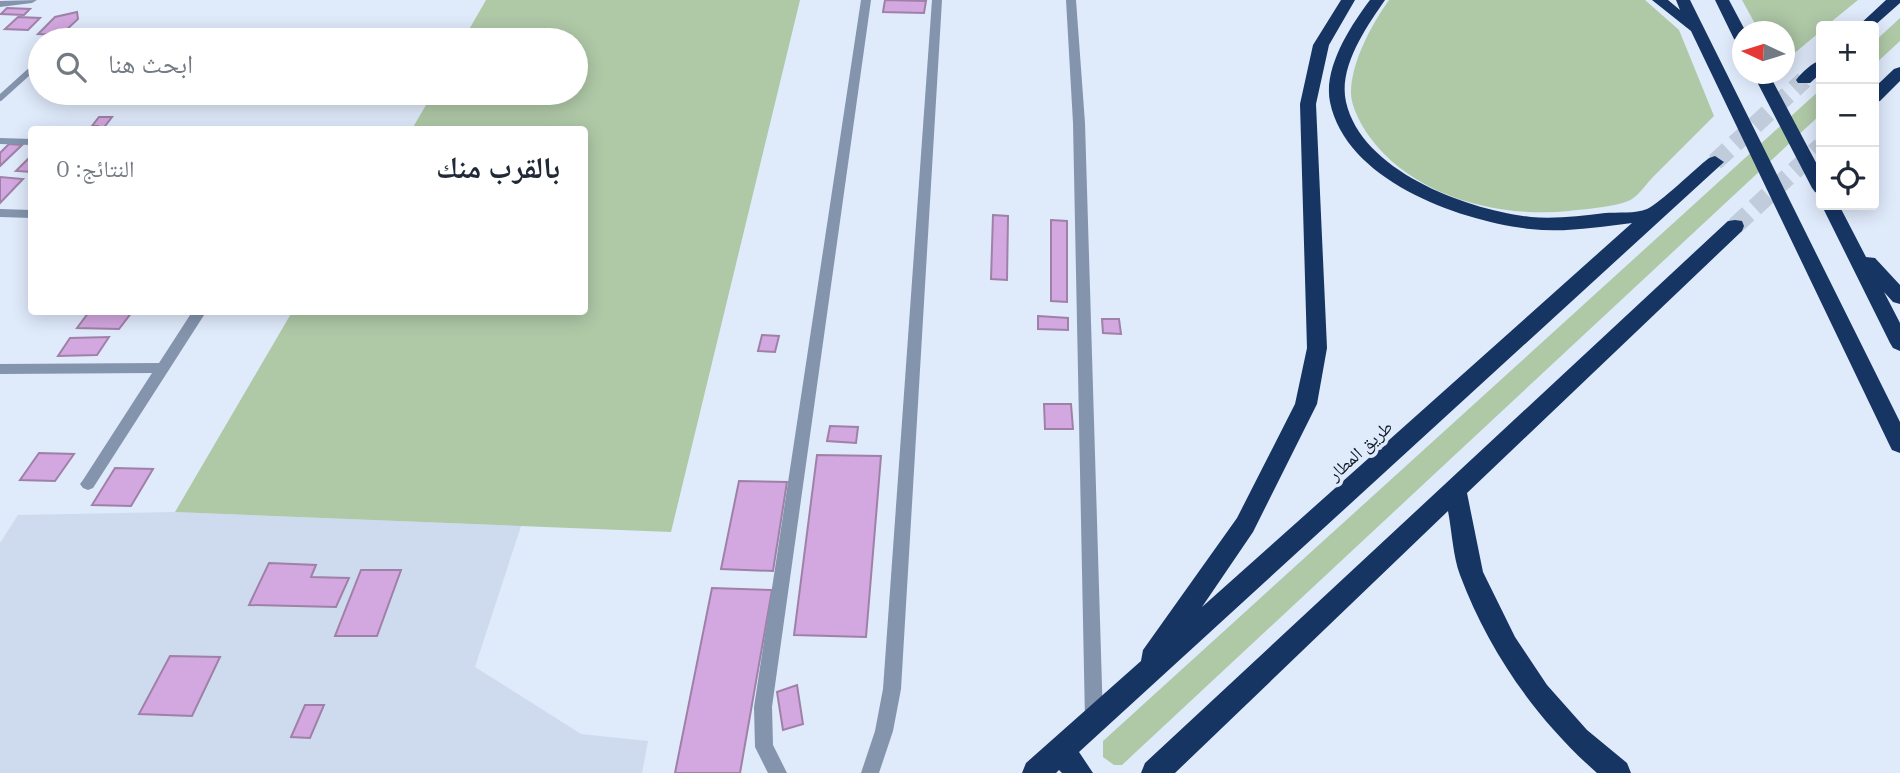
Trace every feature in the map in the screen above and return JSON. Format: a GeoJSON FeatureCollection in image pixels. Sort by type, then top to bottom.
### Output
{"type":"FeatureCollection","features":[{"type":"Feature","properties":{"kind":"highway"},"geometry":{"type":"LineString","coordinates":[[1130,688],[1245,525],[1306,404],[1317,348],[1308,104],[1321,45],[1348,0]]}},
{"type":"Feature","properties":{"kind":"highway"},"geometry":{"type":"LineString","coordinates":[[1378,0],[1348,50],[1340,74],[1337,100],[1354,136],[1387,169],[1434,197],[1501,218],[1533,223],[1652,215]]}},
{"type":"Feature","properties":{"kind":"highway"},"geometry":{"type":"LineString","coordinates":[[1658,0],[1698,32]]}},
{"type":"Feature","properties":{"kind":"highway"},"geometry":{"type":"LineString","coordinates":[[1683,0],[1900,444]]}},
{"type":"Feature","properties":{"kind":"highway"},"geometry":{"type":"LineString","coordinates":[[1722,0],[1733,21]]}},
{"type":"Feature","properties":{"kind":"highway"},"geometry":{"type":"LineString","coordinates":[[1871,21],[1895,0]]}},
{"type":"Feature","properties":{"kind":"highway"},"geometry":{"type":"LineString","coordinates":[[1804,80],[1816,69]]}},
{"type":"Feature","properties":{"kind":"highway"},"geometry":{"type":"LineString","coordinates":[[1879,93],[1897,79]]}},
{"type":"Feature","properties":{"kind":"highway"},"geometry":{"type":"LineString","coordinates":[[1765,84],[1816,179]]}},
{"type":"Feature","properties":{"kind":"highway","name":"طريق المطار"},"geometry":{"type":"LineString","coordinates":[[1035,773],[1652,215],[1715,162]]}},
{"type":"Feature","properties":{"kind":"highway"},"geometry":{"type":"LineString","coordinates":[[1833,210],[1900,343]]}},
{"type":"Feature","properties":{"kind":"highway"},"geometry":{"type":"LineString","coordinates":[[1155,773],[1455,487],[1735,226]]}},
{"type":"Feature","properties":{"kind":"highway"},"geometry":{"type":"LineString","coordinates":[[1852,247],[1900,297]]}},
{"type":"Feature","properties":{"kind":"highway"},"geometry":{"type":"LineString","coordinates":[[1455,487],[1471,573],[1506,645],[1538,694],[1578,739],[1617,773]]}},
{"type":"Feature","properties":{"kind":"highway"},"geometry":{"type":"LineString","coordinates":[[1060,751],[1079,773]]}},
{"type":"Feature","properties":{"kind":"street"},"geometry":{"type":"LineString","coordinates":[[2,6],[32,0]]}},
{"type":"Feature","properties":{"kind":"street"},"geometry":{"type":"LineString","coordinates":[[778,773],[765,747],[763,707],[866,0]]}},
{"type":"Feature","properties":{"kind":"street"},"geometry":{"type":"LineString","coordinates":[[870,773],[884,731],[892,689],[937,0]]}},
{"type":"Feature","properties":{"kind":"street"},"geometry":{"type":"LineString","coordinates":[[1071,0],[1079,136],[1094,720]]}},
{"type":"Feature","properties":{"kind":"street"},"geometry":{"type":"LineString","coordinates":[[0,213],[28,214]]}},
{"type":"Feature","properties":{"kind":"street"},"geometry":{"type":"LineString","coordinates":[[88,484],[197,315]]}},
{"type":"Feature","properties":{"kind":"street"},"geometry":{"type":"LineString","coordinates":[[0,369],[164,368]]}},
{"type":"Feature","properties":{"kind":"lane"},"geometry":{"type":"LineString","coordinates":[[0,98],[28,73]]}},
{"type":"Feature","properties":{"kind":"lane"},"geometry":{"type":"LineString","coordinates":[[0,141],[28,142]]}},
{"type":"Feature","properties":{"kind":"shaded area"},"geometry":{"type":"Polygon","coordinates":[[[175,512],[521,526],[475,667],[581,734],[648,741],[642,773],[0,773],[0,543],[18,515],[175,512]]]}},
{"type":"Feature","properties":{"kind":"green space"},"geometry":{"type":"Polygon","coordinates":[[[486,0],[800,0],[671,532],[175,512],[290,315],[588,315],[588,126],[414,126],[426,105],[588,105],[588,28],[470,28],[486,0]]]}},
{"type":"Feature","properties":{"kind":"green space"},"geometry":{"type":"Polygon","coordinates":[[[1389,0],[1645,0],[1679,30],[1714,116],[1638,194],[1626,202],[1569,211],[1542,212],[1514,211],[1459,199],[1409,174],[1387,157],[1369,136],[1351,98],[1352,81],[1359,56],[1389,0]]]}},
{"type":"Feature","properties":{"kind":"green space"},"geometry":{"type":"Polygon","coordinates":[[[1742,0],[1858,0],[1832,21],[1816,21],[1816,35],[1795,53],[1795,21],[1754,21],[1742,0]]]}},
{"type":"Feature","properties":{"kind":"green space"},"geometry":{"type":"Polygon","coordinates":[[[1900,18],[1900,41],[1879,60],[1879,37],[1900,18]]]}},
{"type":"Feature","properties":{"kind":"green space"},"geometry":{"type":"Polygon","coordinates":[[[1816,94],[1816,119],[1122,765],[1114,765],[1103,757],[1103,741],[1816,94]]]}},
{"type":"Feature","properties":{"kind":"building"},"geometry":{"type":"Polygon","coordinates":[[[885,0],[926,1],[924,13],[883,12],[885,0]]]}},
{"type":"Feature","properties":{"kind":"building"},"geometry":{"type":"Polygon","coordinates":[[[7,8],[30,9],[24,15],[1,14],[7,8]]]}},
{"type":"Feature","properties":{"kind":"building"},"geometry":{"type":"Polygon","coordinates":[[[77,12],[78,19],[68,28],[44,28],[55,17],[77,12]]]}},
{"type":"Feature","properties":{"kind":"building"},"geometry":{"type":"Polygon","coordinates":[[[18,17],[40,18],[28,30],[5,29],[18,17]]]}},
{"type":"Feature","properties":{"kind":"building"},"geometry":{"type":"Polygon","coordinates":[[[99,117],[112,117],[105,126],[92,126],[99,117]]]}},
{"type":"Feature","properties":{"kind":"building"},"geometry":{"type":"Polygon","coordinates":[[[9,144],[22,145],[0,166],[0,153],[9,144]]]}},
{"type":"Feature","properties":{"kind":"building"},"geometry":{"type":"Polygon","coordinates":[[[28,159],[28,172],[16,171],[28,159]]]}},
{"type":"Feature","properties":{"kind":"building"},"geometry":{"type":"Polygon","coordinates":[[[0,177],[23,179],[0,203],[0,177]]]}},
{"type":"Feature","properties":{"kind":"building"},"geometry":{"type":"Polygon","coordinates":[[[993,215],[1008,216],[1007,280],[991,279],[993,215]]]}},
{"type":"Feature","properties":{"kind":"building"},"geometry":{"type":"Polygon","coordinates":[[[1051,220],[1067,221],[1067,302],[1051,301],[1051,220]]]}},
{"type":"Feature","properties":{"kind":"building"},"geometry":{"type":"Polygon","coordinates":[[[87,315],[130,315],[119,329],[77,328],[87,315]]]}},
{"type":"Feature","properties":{"kind":"building"},"geometry":{"type":"Polygon","coordinates":[[[1038,316],[1068,318],[1068,330],[1038,329],[1038,316]]]}},
{"type":"Feature","properties":{"kind":"building"},"geometry":{"type":"Polygon","coordinates":[[[1102,319],[1119,319],[1121,334],[1103,333],[1102,319]]]}},
{"type":"Feature","properties":{"kind":"building"},"geometry":{"type":"Polygon","coordinates":[[[762,335],[779,336],[775,352],[758,351],[762,335]]]}},
{"type":"Feature","properties":{"kind":"building"},"geometry":{"type":"Polygon","coordinates":[[[109,337],[97,355],[58,356],[70,338],[109,337]]]}},
{"type":"Feature","properties":{"kind":"building"},"geometry":{"type":"Polygon","coordinates":[[[1044,404],[1071,404],[1073,429],[1045,429],[1044,404]]]}},
{"type":"Feature","properties":{"kind":"building"},"geometry":{"type":"Polygon","coordinates":[[[830,426],[858,427],[856,443],[827,441],[830,426]]]}},
{"type":"Feature","properties":{"kind":"building"},"geometry":{"type":"Polygon","coordinates":[[[39,453],[74,454],[55,481],[20,480],[39,453]]]}},
{"type":"Feature","properties":{"kind":"building"},"geometry":{"type":"Polygon","coordinates":[[[817,455],[881,456],[866,637],[794,635],[817,455]]]}},
{"type":"Feature","properties":{"kind":"building"},"geometry":{"type":"Polygon","coordinates":[[[115,468],[153,469],[131,506],[92,505],[115,468]]]}},
{"type":"Feature","properties":{"kind":"building"},"geometry":{"type":"Polygon","coordinates":[[[739,481],[787,482],[773,571],[721,569],[739,481]]]}},
{"type":"Feature","properties":{"kind":"building"},"geometry":{"type":"Polygon","coordinates":[[[269,563],[316,565],[311,577],[349,578],[336,607],[249,605],[269,563]]]}},
{"type":"Feature","properties":{"kind":"building"},"geometry":{"type":"Polygon","coordinates":[[[361,570],[401,570],[377,636],[335,636],[361,570]]]}},
{"type":"Feature","properties":{"kind":"building"},"geometry":{"type":"Polygon","coordinates":[[[712,588],[772,590],[740,773],[675,773],[712,588]]]}},
{"type":"Feature","properties":{"kind":"building"},"geometry":{"type":"Polygon","coordinates":[[[170,656],[220,657],[192,716],[139,714],[170,656]]]}},
{"type":"Feature","properties":{"kind":"building"},"geometry":{"type":"Polygon","coordinates":[[[797,685],[803,724],[783,730],[777,692],[797,685]]]}},
{"type":"Feature","properties":{"kind":"building"},"geometry":{"type":"Polygon","coordinates":[[[305,705],[324,705],[310,738],[291,737],[305,705]]]}},
{"type":"Feature","properties":{"kind":"tunnel"},"geometry":{"type":"LineString","coordinates":[[1715,162],[1804,80]]}},
{"type":"Feature","properties":{"kind":"tunnel"},"geometry":{"type":"LineString","coordinates":[[1735,226],[1820,147]]}}]}
